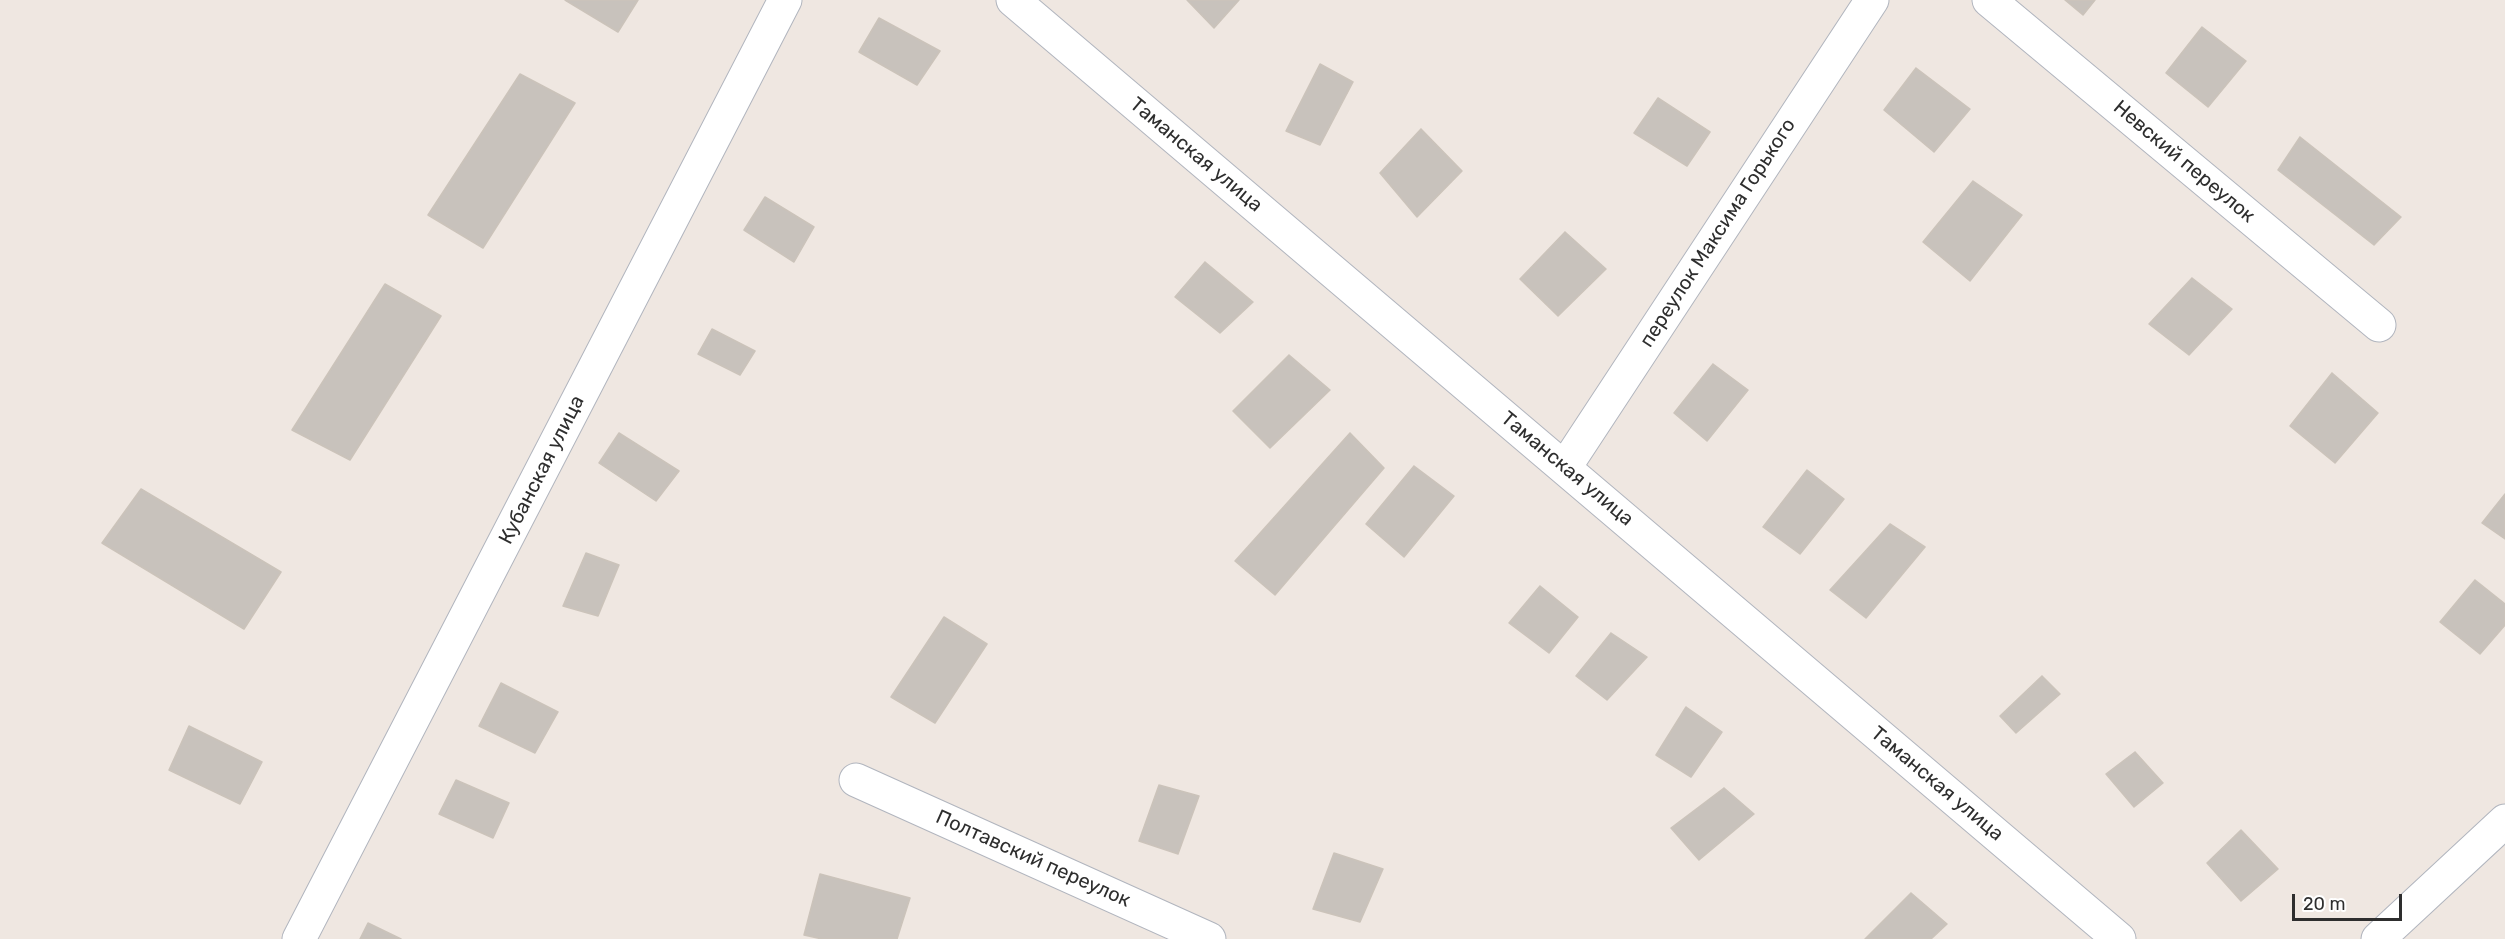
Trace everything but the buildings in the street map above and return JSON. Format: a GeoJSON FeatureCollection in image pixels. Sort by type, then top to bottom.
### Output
{"type":"FeatureCollection","features":[{"type":"Feature","properties":{"kind":"street","name":"Кубанская улица"},"geometry":{"type":"LineString","coordinates":[[299,939],[785,0]]}},
{"type":"Feature","properties":{"kind":"street","name":"Таманская улица"},"geometry":{"type":"LineString","coordinates":[[1013,0],[2119,939]]}},
{"type":"Feature","properties":{"kind":"street","name":"переулок Максима Горького"},"geometry":{"type":"LineString","coordinates":[[1565,467],[1872,0]]}},
{"type":"Feature","properties":{"kind":"street","name":"Невский переулок"},"geometry":{"type":"LineString","coordinates":[[1989,0],[2379,325]]}},
{"type":"Feature","properties":{"kind":"street","name":"Полтавский переулок"},"geometry":{"type":"LineString","coordinates":[[856,780],[1209,939]]}},
{"type":"Feature","properties":{"kind":"street"},"geometry":{"type":"LineString","coordinates":[[2378,939],[2505,821]]}}]}
